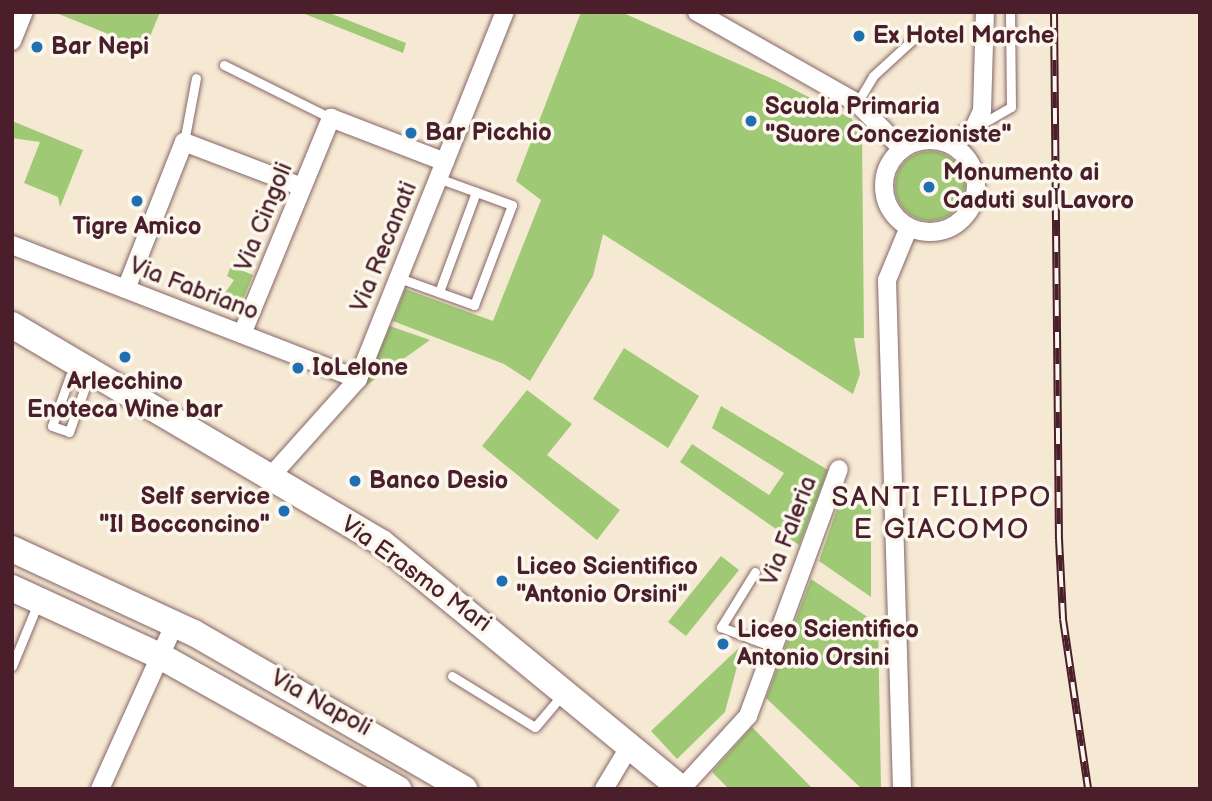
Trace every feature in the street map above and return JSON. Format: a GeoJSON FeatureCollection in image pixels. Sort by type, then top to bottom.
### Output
{"type":"FeatureCollection","features":[{"type":"Feature","properties":{"kind":"main road","name":"Via Erasmo Mari"},"geometry":{"type":"LineString","coordinates":[[12,325],[80,374],[271,476],[382,543],[566,690],[682,789]]}},
{"type":"Feature","properties":{"kind":"main road","name":"Via Napoli"},"geometry":{"type":"LineString","coordinates":[[12,548],[175,622],[464,789]]}},
{"type":"Feature","properties":{"kind":"main road","name":"Via Napoli"},"geometry":{"type":"LineString","coordinates":[[12,588],[160,656],[398,789]]}},
{"type":"Feature","properties":{"kind":"street"},"geometry":{"type":"LineString","coordinates":[[12,41],[24,12]]}},
{"type":"Feature","properties":{"kind":"street","name":"Via Recanati"},"geometry":{"type":"LineString","coordinates":[[271,476],[358,379],[505,12]]}},
{"type":"Feature","properties":{"kind":"street"},"geometry":{"type":"LineString","coordinates":[[697,12],[857,103],[902,149]]}},
{"type":"Feature","properties":{"kind":"street"},"geometry":{"type":"LineString","coordinates":[[949,144],[975,173],[969,212],[935,233],[909,227],[890,209],[884,183],[902,149],[917,141],[949,144],[973,130],[982,111],[985,12]]}},
{"type":"Feature","properties":{"kind":"street"},"geometry":{"type":"LineString","coordinates":[[331,118],[441,170]]}},
{"type":"Feature","properties":{"kind":"street","name":"Via Cingoli"},"geometry":{"type":"LineString","coordinates":[[243,334],[331,118]]}},
{"type":"Feature","properties":{"kind":"street"},"geometry":{"type":"LineString","coordinates":[[126,289],[184,142],[302,187]]}},
{"type":"Feature","properties":{"kind":"street"},"geometry":{"type":"LineString","coordinates":[[902,789],[887,280],[909,227]]}},
{"type":"Feature","properties":{"kind":"street","name":"Via Fabriano"},"geometry":{"type":"LineString","coordinates":[[12,245],[358,379]]}},
{"type":"Feature","properties":{"kind":"street","name":"Via Faleria"},"geometry":{"type":"LineString","coordinates":[[682,789],[748,716],[839,470]]}},
{"type":"Feature","properties":{"kind":"street"},"geometry":{"type":"LineString","coordinates":[[100,789],[175,622]]}},
{"type":"Feature","properties":{"kind":"street"},"geometry":{"type":"LineString","coordinates":[[604,789],[631,744]]}},
{"type":"Feature","properties":{"kind":"lane"},"geometry":{"type":"LineString","coordinates":[[973,130],[1011,107],[1010,12]]}},
{"type":"Feature","properties":{"kind":"lane"},"geometry":{"type":"LineString","coordinates":[[857,103],[873,76],[920,33]]}},
{"type":"Feature","properties":{"kind":"lane"},"geometry":{"type":"LineString","coordinates":[[224,65],[331,118]]}},
{"type":"Feature","properties":{"kind":"lane"},"geometry":{"type":"LineString","coordinates":[[184,142],[196,78]]}},
{"type":"Feature","properties":{"kind":"lane"},"geometry":{"type":"LineString","coordinates":[[399,278],[474,304],[512,205],[476,192],[441,170]]}},
{"type":"Feature","properties":{"kind":"lane"},"geometry":{"type":"LineString","coordinates":[[439,292],[476,192]]}},
{"type":"Feature","properties":{"kind":"lane"},"geometry":{"type":"LineString","coordinates":[[80,374],[69,432],[52,426],[80,374]]}},
{"type":"Feature","properties":{"kind":"lane"},"geometry":{"type":"LineString","coordinates":[[755,572],[721,627],[773,647]]}},
{"type":"Feature","properties":{"kind":"lane"},"geometry":{"type":"LineString","coordinates":[[12,667],[40,601]]}},
{"type":"Feature","properties":{"kind":"lane"},"geometry":{"type":"LineString","coordinates":[[452,676],[535,727],[566,690]]}},
{"type":"Feature","properties":{"kind":"green space"},"geometry":{"type":"Polygon","coordinates":[[[54,12],[160,12],[145,49],[54,12]]]}},
{"type":"Feature","properties":{"kind":"green space"},"geometry":{"type":"Polygon","coordinates":[[[300,12],[327,12],[406,43],[403,53],[300,12]]]}},
{"type":"Feature","properties":{"kind":"green space"},"geometry":{"type":"Polygon","coordinates":[[[581,12],[621,12],[777,81],[852,119],[862,134],[864,338],[854,338],[860,374],[853,394],[603,234],[593,276],[530,381],[504,364],[393,321],[405,289],[493,321],[541,200],[516,181],[581,12]]]}},
{"type":"Feature","properties":{"kind":"green space"},"geometry":{"type":"Polygon","coordinates":[[[12,121],[83,150],[60,207],[58,197],[24,183],[40,142],[12,138],[12,121]]]}},
{"type":"Feature","properties":{"kind":"green space"},"geometry":{"type":"Polygon","coordinates":[[[930,151],[955,161],[965,186],[955,211],[930,221],[905,211],[895,186],[905,161],[930,151]]]}},
{"type":"Feature","properties":{"kind":"green space"},"geometry":{"type":"Polygon","coordinates":[[[231,266],[253,275],[237,314],[217,305],[234,280],[227,276],[231,266]]]}},
{"type":"Feature","properties":{"kind":"green space"},"geometry":{"type":"Polygon","coordinates":[[[390,326],[430,340],[364,387],[390,326]]]}},
{"type":"Feature","properties":{"kind":"green space"},"geometry":{"type":"Polygon","coordinates":[[[624,348],[699,396],[668,448],[593,399],[624,348]]]}},
{"type":"Feature","properties":{"kind":"green space"},"geometry":{"type":"Polygon","coordinates":[[[527,390],[572,424],[547,455],[620,510],[597,540],[482,446],[527,390]]]}},
{"type":"Feature","properties":{"kind":"green space"},"geometry":{"type":"Polygon","coordinates":[[[721,406],[828,470],[799,545],[680,462],[692,444],[769,495],[784,473],[712,428],[721,406]]]}},
{"type":"Feature","properties":{"kind":"green space"},"geometry":{"type":"Polygon","coordinates":[[[871,495],[871,597],[819,561],[840,500],[861,505],[871,495]]]}},
{"type":"Feature","properties":{"kind":"green space"},"geometry":{"type":"Polygon","coordinates":[[[721,556],[739,570],[686,636],[668,622],[721,556]]]}},
{"type":"Feature","properties":{"kind":"green space"},"geometry":{"type":"Polygon","coordinates":[[[811,579],[878,624],[881,789],[862,789],[766,698],[811,579]]]}},
{"type":"Feature","properties":{"kind":"green space"},"geometry":{"type":"Polygon","coordinates":[[[743,644],[725,712],[677,759],[651,731],[743,644]]]}},
{"type":"Feature","properties":{"kind":"green space"},"geometry":{"type":"Polygon","coordinates":[[[752,727],[813,789],[729,789],[712,772],[752,727]]]}},
{"type":"Feature","properties":{"kind":"railway"},"geometry":{"type":"LineString","coordinates":[[1054,12],[1059,539],[1063,619],[1088,789]]}},
{"type":"Feature","properties":{"kind":"place","name":"Ex Hotel Marche"},"geometry":{"type":"Point","coordinates":[859,36]}},
{"type":"Feature","properties":{"kind":"place","name":"Bar Nepi"},"geometry":{"type":"Point","coordinates":[37,47]}},
{"type":"Feature","properties":{"kind":"place","name":"Scuola Primaria \"Suore Concezioniste\""},"geometry":{"type":"Point","coordinates":[751,121]}},
{"type":"Feature","properties":{"kind":"place","name":"Bar Picchio"},"geometry":{"type":"Point","coordinates":[411,133]}},
{"type":"Feature","properties":{"kind":"place","name":"Monumento ai Caduti sul Lavoro"},"geometry":{"type":"Point","coordinates":[929,187]}},
{"type":"Feature","properties":{"kind":"place","name":"Tigre Amico"},"geometry":{"type":"Point","coordinates":[137,201]}},
{"type":"Feature","properties":{"kind":"place","name":"Arlecchino Enoteca Wine bar"},"geometry":{"type":"Point","coordinates":[125,357]}},
{"type":"Feature","properties":{"kind":"place","name":"IoLelone"},"geometry":{"type":"Point","coordinates":[298,368]}},
{"type":"Feature","properties":{"kind":"place","name":"Banco Desio"},"geometry":{"type":"Point","coordinates":[355,481]}},
{"type":"Feature","properties":{"kind":"place","name":"Self service \"Il Bocconcino\""},"geometry":{"type":"Point","coordinates":[284,511]}},
{"type":"Feature","properties":{"kind":"place","name":"Liceo Scientifico \"Antonio Orsini\""},"geometry":{"type":"Point","coordinates":[502,581]}},
{"type":"Feature","properties":{"kind":"place","name":"Liceo Scientifico Antonio Orsini"},"geometry":{"type":"Point","coordinates":[723,644]}},
{"type":"Feature","properties":{"kind":"district","name":"SANTI FILIPPO E GIACOMO"},"geometry":{"type":"Point","coordinates":[942,514]}}]}
